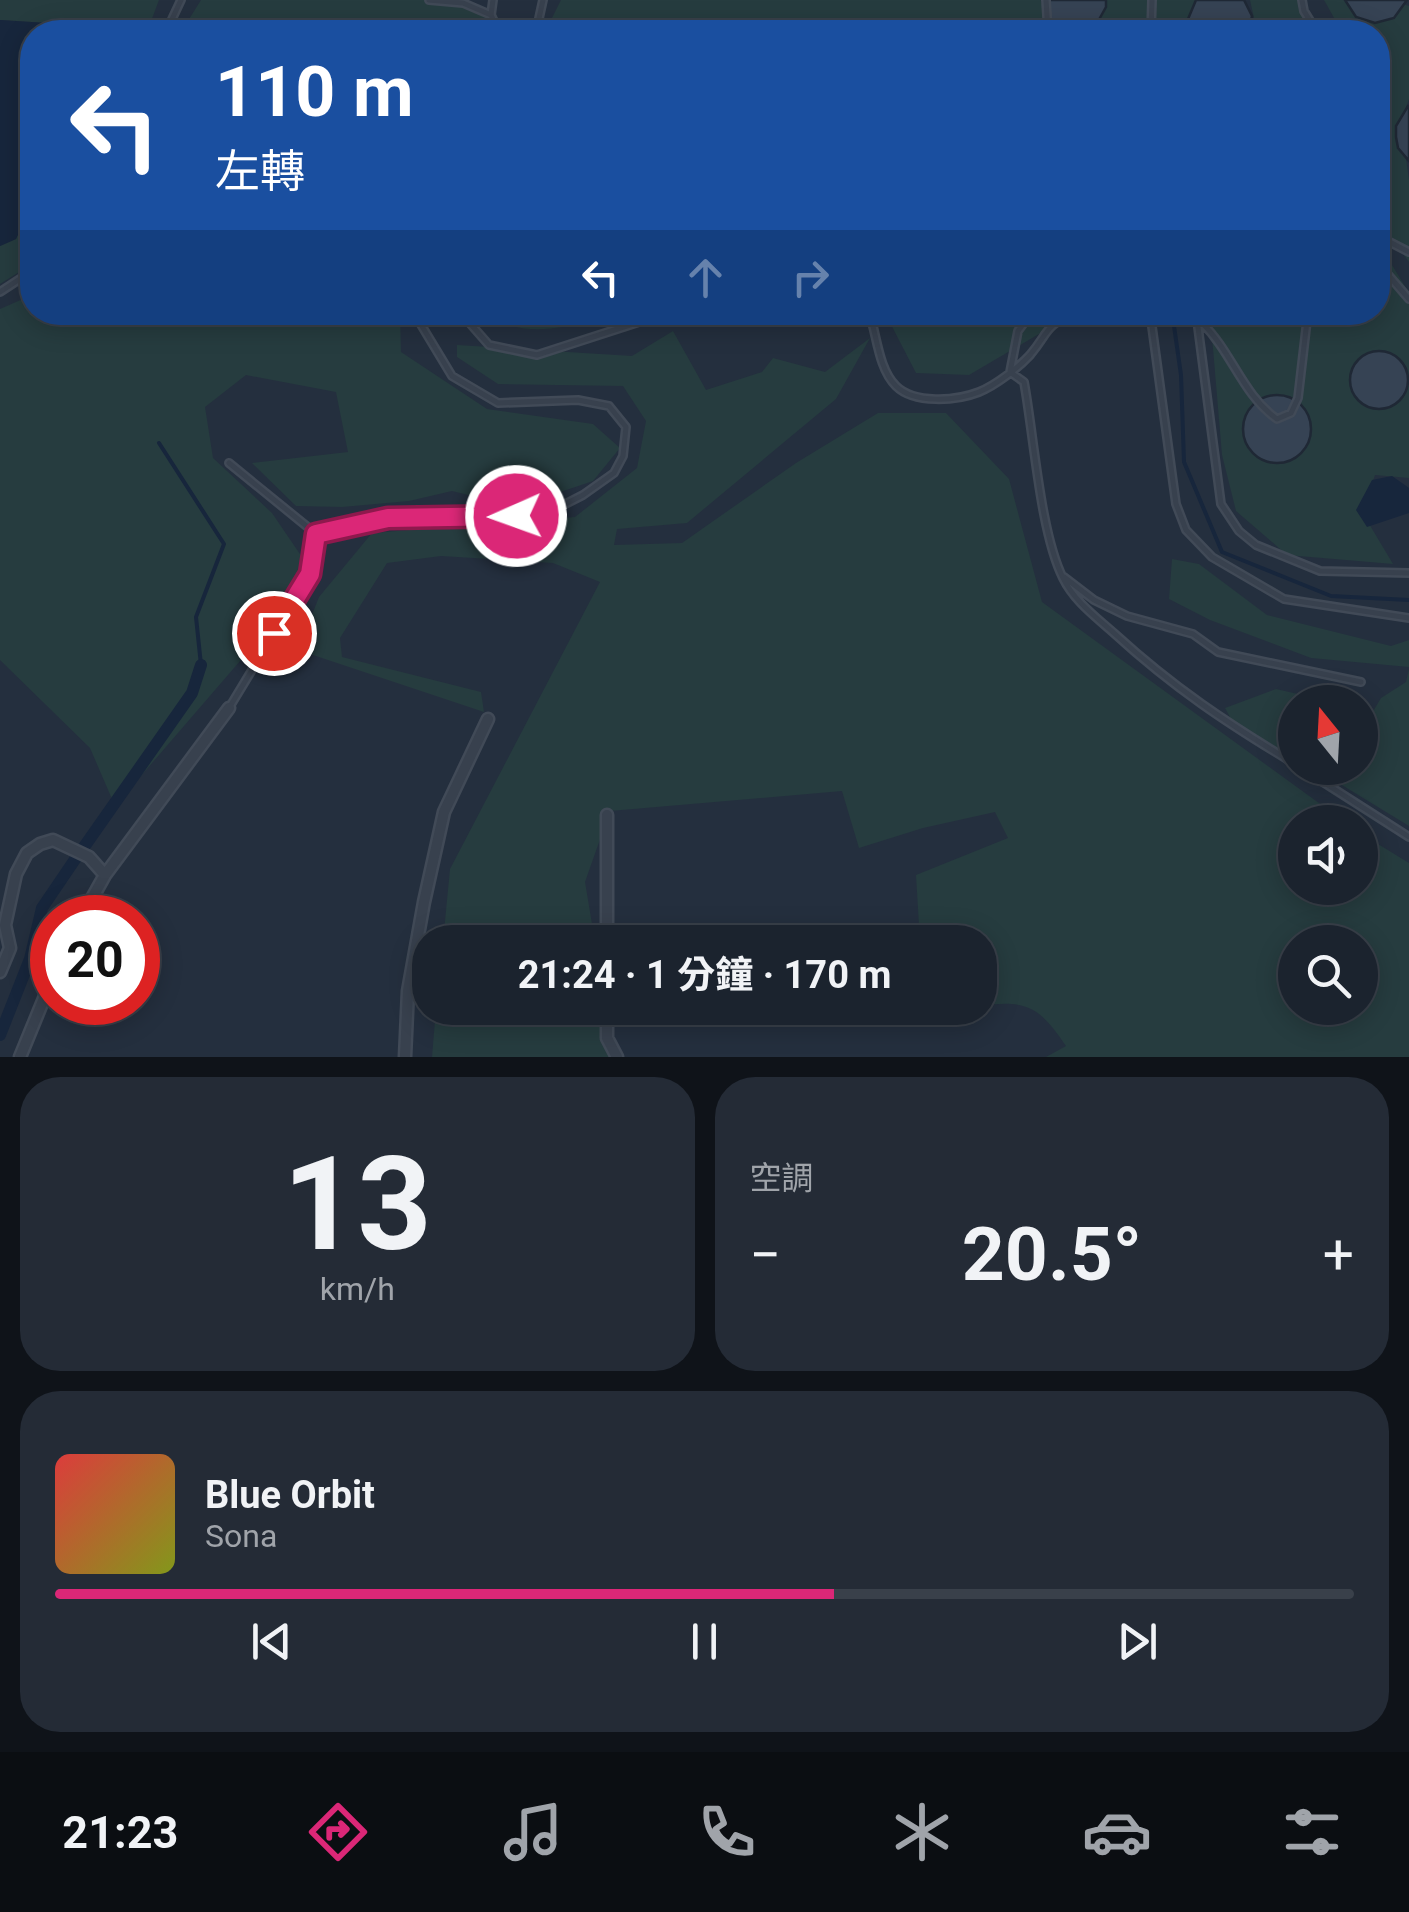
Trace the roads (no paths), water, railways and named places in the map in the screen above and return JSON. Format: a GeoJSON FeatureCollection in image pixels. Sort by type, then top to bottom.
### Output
{"type":"FeatureCollection","features":[{"type":"Feature","properties":{"kind":"street"},"geometry":{"type":"LineString","coordinates":[[93,895],[230,708]]}},
{"type":"Feature","properties":{"kind":"street"},"geometry":{"type":"LineString","coordinates":[[405,1057],[408,991],[444,812],[488,719]]}},
{"type":"Feature","properties":{"kind":"street"},"geometry":{"type":"LineString","coordinates":[[607,815],[607,925]]}},
{"type":"Feature","properties":{"kind":"street"},"geometry":{"type":"LineString","coordinates":[[0,972],[10,948],[5,925],[16,874],[27,853],[53,840],[89,858],[105,875]]}},
{"type":"Feature","properties":{"kind":"street"},"geometry":{"type":"LineString","coordinates":[[20,1057],[33,1025]]}},
{"type":"Feature","properties":{"kind":"street"},"geometry":{"type":"LineString","coordinates":[[607,1025],[607,1038],[618,1057]]}},
{"type":"Feature","properties":{"kind":"lane"},"geometry":{"type":"LineString","coordinates":[[429,0],[463,3],[491,15]]}},
{"type":"Feature","properties":{"kind":"lane"},"geometry":{"type":"LineString","coordinates":[[493,0],[493,20]]}},
{"type":"Feature","properties":{"kind":"lane"},"geometry":{"type":"LineString","coordinates":[[1390,276],[1409,299]]}},
{"type":"Feature","properties":{"kind":"lane"},"geometry":{"type":"LineString","coordinates":[[1398,284],[1409,287]]}},
{"type":"Feature","properties":{"kind":"lane"},"geometry":{"type":"LineString","coordinates":[[316,534],[388,518],[544,515],[614,473],[623,456],[626,427],[609,406],[578,400],[498,403],[452,376],[421,325]]}},
{"type":"Feature","properties":{"kind":"lane"},"geometry":{"type":"LineString","coordinates":[[471,325],[489,345],[537,355],[630,325]]}},
{"type":"Feature","properties":{"kind":"lane"},"geometry":{"type":"LineString","coordinates":[[873,325],[882,360],[894,384],[908,395],[940,399],[979,392],[1010,372],[1030,354],[1050,325]]}},
{"type":"Feature","properties":{"kind":"lane"},"geometry":{"type":"LineString","coordinates":[[1010,372],[1022,325]]}},
{"type":"Feature","properties":{"kind":"lane"},"geometry":{"type":"LineString","coordinates":[[1152,325],[1176,504],[1186,530],[1212,557],[1284,599],[1409,618]]}},
{"type":"Feature","properties":{"kind":"lane"},"geometry":{"type":"LineString","coordinates":[[1200,325],[1221,504],[1240,531],[1256,544],[1320,571],[1409,573]]}},
{"type":"Feature","properties":{"kind":"lane"},"geometry":{"type":"LineString","coordinates":[[1204,325],[1258,406],[1277,419],[1291,413],[1298,398],[1306,325]]}},
{"type":"Feature","properties":{"kind":"lane"},"geometry":{"type":"LineString","coordinates":[[1010,372],[1024,382],[1047,523],[1061,575],[1073,595],[1153,669],[1206,710],[1278,754]]}},
{"type":"Feature","properties":{"kind":"lane"},"geometry":{"type":"LineString","coordinates":[[229,463],[316,534]]}},
{"type":"Feature","properties":{"kind":"lane"},"geometry":{"type":"LineString","coordinates":[[230,708],[310,574],[316,534]]}},
{"type":"Feature","properties":{"kind":"lane"},"geometry":{"type":"LineString","coordinates":[[1061,575],[1094,600],[1127,616],[1193,634],[1218,652],[1361,682]]}},
{"type":"Feature","properties":{"kind":"lane"},"geometry":{"type":"LineString","coordinates":[[1328,785],[1409,836]]}},
{"type":"Feature","properties":{"kind":"water"},"geometry":{"type":"Polygon","coordinates":[[[0,20],[20,21],[20,230],[16,239],[0,246],[0,20]]]}},
{"type":"Feature","properties":{"kind":"water"},"geometry":{"type":"Polygon","coordinates":[[[1392,476],[1409,488],[1409,513],[1367,527],[1356,510],[1372,480],[1392,476]]]}},
{"type":"Feature","properties":{"kind":"waterway"},"geometry":{"type":"LineString","coordinates":[[1174,325],[1181,375],[1184,462],[1222,552],[1331,596],[1409,600]]}},
{"type":"Feature","properties":{"kind":"waterway"},"geometry":{"type":"LineString","coordinates":[[159,443],[224,544],[196,617],[201,665]]}},
{"type":"Feature","properties":{"kind":"waterway"},"geometry":{"type":"LineString","coordinates":[[84,847],[192,693],[201,665]]}},
{"type":"Feature","properties":{"kind":"waterway"},"geometry":{"type":"LineString","coordinates":[[0,1035],[30,959],[42,908],[78,855]]}}]}
